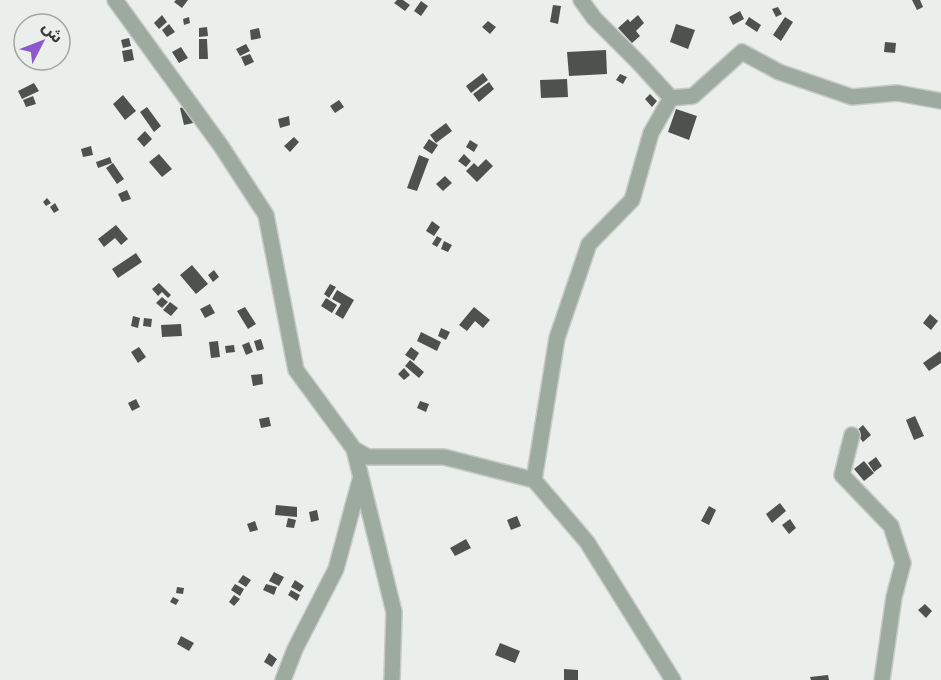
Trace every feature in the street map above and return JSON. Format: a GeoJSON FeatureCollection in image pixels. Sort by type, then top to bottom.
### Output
{"type":"FeatureCollection","features":[{"type":"Feature","properties":{"kind":"street"},"geometry":{"type":"LineString","coordinates":[[115,0],[220,146],[266,215],[296,370],[354,449],[394,612],[392,680]]}},
{"type":"Feature","properties":{"kind":"street"},"geometry":{"type":"LineString","coordinates":[[581,0],[594,18],[671,98]]}},
{"type":"Feature","properties":{"kind":"street"},"geometry":{"type":"LineString","coordinates":[[671,98],[693,96],[742,52],[779,72],[852,97],[897,93],[941,101]]}},
{"type":"Feature","properties":{"kind":"street"},"geometry":{"type":"LineString","coordinates":[[534,480],[557,338],[589,244],[632,200],[651,133],[671,98]]}},
{"type":"Feature","properties":{"kind":"street"},"geometry":{"type":"LineString","coordinates":[[852,435],[842,475],[891,526],[903,563],[894,597],[882,680]]}},
{"type":"Feature","properties":{"kind":"street"},"geometry":{"type":"LineString","coordinates":[[354,449],[368,457],[444,457],[534,480],[587,542],[673,680]]}},
{"type":"Feature","properties":{"kind":"street"},"geometry":{"type":"LineString","coordinates":[[282,680],[336,569],[361,476]]}},
{"type":"Feature","properties":{"kind":"building"},"geometry":{"type":"Polygon","coordinates":[[[188,0],[182,8],[174,2],[188,0]]]}},
{"type":"Feature","properties":{"kind":"building"},"geometry":{"type":"Polygon","coordinates":[[[397,0],[403,0],[410,5],[405,11],[394,3],[397,0]]]}},
{"type":"Feature","properties":{"kind":"building"},"geometry":{"type":"Polygon","coordinates":[[[912,0],[920,0],[923,7],[917,10],[912,0]]]}},
{"type":"Feature","properties":{"kind":"building"},"geometry":{"type":"Polygon","coordinates":[[[421,1],[428,6],[421,16],[414,11],[421,1]]]}},
{"type":"Feature","properties":{"kind":"building"},"geometry":{"type":"Polygon","coordinates":[[[553,5],[561,6],[558,24],[550,22],[553,5]]]}},
{"type":"Feature","properties":{"kind":"building"},"geometry":{"type":"Polygon","coordinates":[[[778,7],[782,14],[776,17],[772,9],[778,7]]]}},
{"type":"Feature","properties":{"kind":"building"},"geometry":{"type":"Polygon","coordinates":[[[740,11],[744,19],[733,25],[729,17],[740,11]]]}},
{"type":"Feature","properties":{"kind":"building"},"geometry":{"type":"Polygon","coordinates":[[[162,15],[167,22],[159,29],[154,23],[162,15]]]}},
{"type":"Feature","properties":{"kind":"building"},"geometry":{"type":"Polygon","coordinates":[[[638,15],[644,23],[636,31],[640,36],[632,43],[618,28],[628,19],[630,22],[638,15]]]}},
{"type":"Feature","properties":{"kind":"building"},"geometry":{"type":"Polygon","coordinates":[[[189,17],[190,23],[184,25],[183,19],[189,17]]]}},
{"type":"Feature","properties":{"kind":"building"},"geometry":{"type":"Polygon","coordinates":[[[749,17],[761,25],[757,32],[745,24],[749,17]]]}},
{"type":"Feature","properties":{"kind":"building"},"geometry":{"type":"Polygon","coordinates":[[[785,17],[793,22],[781,41],[773,35],[785,17]]]}},
{"type":"Feature","properties":{"kind":"building"},"geometry":{"type":"Polygon","coordinates":[[[488,21],[496,27],[490,34],[482,27],[488,21]]]}},
{"type":"Feature","properties":{"kind":"building"},"geometry":{"type":"Polygon","coordinates":[[[169,24],[175,32],[167,37],[162,30],[169,24]]]}},
{"type":"Feature","properties":{"kind":"building"},"geometry":{"type":"Polygon","coordinates":[[[676,24],[695,30],[688,49],[670,42],[676,24]]]}},
{"type":"Feature","properties":{"kind":"building"},"geometry":{"type":"Polygon","coordinates":[[[207,27],[208,36],[199,37],[199,28],[207,27]]]}},
{"type":"Feature","properties":{"kind":"building"},"geometry":{"type":"Polygon","coordinates":[[[259,28],[261,38],[251,40],[250,30],[259,28]]]}},
{"type":"Feature","properties":{"kind":"building"},"geometry":{"type":"Polygon","coordinates":[[[129,38],[131,46],[123,48],[121,40],[129,38]]]}},
{"type":"Feature","properties":{"kind":"building"},"geometry":{"type":"Polygon","coordinates":[[[199,39],[207,39],[208,59],[199,59],[199,39]]]}},
{"type":"Feature","properties":{"kind":"building"},"geometry":{"type":"Polygon","coordinates":[[[885,42],[896,43],[895,53],[884,52],[885,42]]]}},
{"type":"Feature","properties":{"kind":"building"},"geometry":{"type":"Polygon","coordinates":[[[246,44],[250,51],[240,56],[236,49],[246,44]]]}},
{"type":"Feature","properties":{"kind":"building"},"geometry":{"type":"Polygon","coordinates":[[[181,47],[188,58],[179,63],[172,52],[181,47]]]}},
{"type":"Feature","properties":{"kind":"building"},"geometry":{"type":"Polygon","coordinates":[[[132,49],[134,60],[124,62],[122,51],[132,49]]]}},
{"type":"Feature","properties":{"kind":"building"},"geometry":{"type":"Polygon","coordinates":[[[606,50],[607,74],[569,76],[567,52],[606,50]]]}},
{"type":"Feature","properties":{"kind":"building"},"geometry":{"type":"Polygon","coordinates":[[[250,54],[254,62],[245,66],[241,57],[250,54]]]}},
{"type":"Feature","properties":{"kind":"building"},"geometry":{"type":"Polygon","coordinates":[[[483,73],[488,80],[471,93],[466,86],[483,73]]]}},
{"type":"Feature","properties":{"kind":"building"},"geometry":{"type":"Polygon","coordinates":[[[620,74],[627,77],[623,84],[616,80],[620,74]]]}},
{"type":"Feature","properties":{"kind":"building"},"geometry":{"type":"Polygon","coordinates":[[[567,79],[568,97],[541,98],[540,80],[567,79]]]}},
{"type":"Feature","properties":{"kind":"building"},"geometry":{"type":"Polygon","coordinates":[[[489,82],[494,89],[479,102],[473,94],[489,82]]]}},
{"type":"Feature","properties":{"kind":"building"},"geometry":{"type":"Polygon","coordinates":[[[34,83],[39,91],[22,99],[18,91],[34,83]]]}},
{"type":"Feature","properties":{"kind":"building"},"geometry":{"type":"Polygon","coordinates":[[[650,94],[657,101],[652,107],[645,99],[650,94]]]}},
{"type":"Feature","properties":{"kind":"building"},"geometry":{"type":"Polygon","coordinates":[[[123,95],[136,111],[125,120],[113,104],[123,95]]]}},
{"type":"Feature","properties":{"kind":"building"},"geometry":{"type":"Polygon","coordinates":[[[33,96],[36,104],[26,107],[23,100],[33,96]]]}},
{"type":"Feature","properties":{"kind":"building"},"geometry":{"type":"Polygon","coordinates":[[[339,100],[344,107],[335,113],[330,106],[339,100]]]}},
{"type":"Feature","properties":{"kind":"building"},"geometry":{"type":"Polygon","coordinates":[[[189,106],[193,123],[184,125],[180,108],[189,106]]]}},
{"type":"Feature","properties":{"kind":"building"},"geometry":{"type":"Polygon","coordinates":[[[147,107],[161,126],[154,132],[140,112],[147,107]]]}},
{"type":"Feature","properties":{"kind":"building"},"geometry":{"type":"Polygon","coordinates":[[[676,109],[697,116],[689,140],[668,132],[676,109]]]}},
{"type":"Feature","properties":{"kind":"building"},"geometry":{"type":"Polygon","coordinates":[[[289,116],[290,125],[280,128],[278,119],[289,116]]]}},
{"type":"Feature","properties":{"kind":"building"},"geometry":{"type":"Polygon","coordinates":[[[446,123],[452,131],[436,143],[430,135],[446,123]]]}},
{"type":"Feature","properties":{"kind":"building"},"geometry":{"type":"Polygon","coordinates":[[[145,131],[152,139],[144,147],[137,139],[145,131]]]}},
{"type":"Feature","properties":{"kind":"building"},"geometry":{"type":"Polygon","coordinates":[[[294,137],[299,142],[290,152],[284,146],[294,137]]]}},
{"type":"Feature","properties":{"kind":"building"},"geometry":{"type":"Polygon","coordinates":[[[429,139],[438,145],[432,154],[423,148],[429,139]]]}},
{"type":"Feature","properties":{"kind":"building"},"geometry":{"type":"Polygon","coordinates":[[[470,140],[478,145],[474,152],[466,147],[470,140]]]}},
{"type":"Feature","properties":{"kind":"building"},"geometry":{"type":"Polygon","coordinates":[[[91,146],[93,155],[83,157],[81,149],[91,146]]]}},
{"type":"Feature","properties":{"kind":"building"},"geometry":{"type":"Polygon","coordinates":[[[159,154],[172,169],[162,177],[149,162],[159,154]]]}},
{"type":"Feature","properties":{"kind":"building"},"geometry":{"type":"Polygon","coordinates":[[[464,154],[471,161],[466,167],[458,161],[464,154]]]}},
{"type":"Feature","properties":{"kind":"building"},"geometry":{"type":"Polygon","coordinates":[[[419,155],[429,159],[417,191],[407,188],[419,155]]]}},
{"type":"Feature","properties":{"kind":"building"},"geometry":{"type":"Polygon","coordinates":[[[110,157],[112,163],[98,168],[96,162],[110,157]]]}},
{"type":"Feature","properties":{"kind":"building"},"geometry":{"type":"Polygon","coordinates":[[[486,159],[493,166],[477,182],[466,171],[474,163],[478,167],[486,159]]]}},
{"type":"Feature","properties":{"kind":"building"},"geometry":{"type":"Polygon","coordinates":[[[113,163],[124,179],[117,184],[106,168],[113,163]]]}},
{"type":"Feature","properties":{"kind":"building"},"geometry":{"type":"Polygon","coordinates":[[[445,176],[452,183],[443,191],[436,184],[445,176]]]}},
{"type":"Feature","properties":{"kind":"building"},"geometry":{"type":"Polygon","coordinates":[[[127,190],[131,199],[122,202],[118,194],[127,190]]]}},
{"type":"Feature","properties":{"kind":"building"},"geometry":{"type":"Polygon","coordinates":[[[47,198],[51,203],[46,206],[43,202],[47,198]]]}},
{"type":"Feature","properties":{"kind":"building"},"geometry":{"type":"Polygon","coordinates":[[[55,203],[59,210],[54,213],[50,207],[55,203]]]}},
{"type":"Feature","properties":{"kind":"building"},"geometry":{"type":"Polygon","coordinates":[[[432,221],[440,227],[434,236],[426,231],[432,221]]]}},
{"type":"Feature","properties":{"kind":"building"},"geometry":{"type":"Polygon","coordinates":[[[116,225],[128,239],[121,245],[115,238],[104,247],[98,239],[116,225]]]}},
{"type":"Feature","properties":{"kind":"building"},"geometry":{"type":"Polygon","coordinates":[[[437,236],[442,239],[437,247],[432,244],[437,236]]]}},
{"type":"Feature","properties":{"kind":"building"},"geometry":{"type":"Polygon","coordinates":[[[444,241],[452,245],[448,252],[441,249],[444,241]]]}},
{"type":"Feature","properties":{"kind":"building"},"geometry":{"type":"Polygon","coordinates":[[[136,253],[142,262],[118,278],[112,269],[136,253]]]}},
{"type":"Feature","properties":{"kind":"building"},"geometry":{"type":"Polygon","coordinates":[[[192,265],[208,284],[196,294],[180,275],[192,265]]]}},
{"type":"Feature","properties":{"kind":"building"},"geometry":{"type":"Polygon","coordinates":[[[214,270],[219,277],[213,282],[208,275],[214,270]]]}},
{"type":"Feature","properties":{"kind":"building"},"geometry":{"type":"Polygon","coordinates":[[[159,283],[171,295],[168,298],[162,292],[158,296],[152,289],[159,283]]]}},
{"type":"Feature","properties":{"kind":"building"},"geometry":{"type":"Polygon","coordinates":[[[330,284],[336,287],[329,298],[324,294],[330,284]]]}},
{"type":"Feature","properties":{"kind":"building"},"geometry":{"type":"Polygon","coordinates":[[[337,290],[354,300],[343,319],[335,314],[341,304],[332,299],[337,290]]]}},
{"type":"Feature","properties":{"kind":"building"},"geometry":{"type":"Polygon","coordinates":[[[162,297],[168,302],[162,308],[156,303],[162,297]]]}},
{"type":"Feature","properties":{"kind":"building"},"geometry":{"type":"Polygon","coordinates":[[[326,298],[337,305],[332,313],[321,306],[326,298]]]}},
{"type":"Feature","properties":{"kind":"building"},"geometry":{"type":"Polygon","coordinates":[[[170,302],[178,308],[171,316],[163,310],[170,302]]]}},
{"type":"Feature","properties":{"kind":"building"},"geometry":{"type":"Polygon","coordinates":[[[210,304],[215,313],[205,318],[200,309],[210,304]]]}},
{"type":"Feature","properties":{"kind":"building"},"geometry":{"type":"Polygon","coordinates":[[[245,307],[256,324],[248,329],[237,311],[245,307]]]}},
{"type":"Feature","properties":{"kind":"building"},"geometry":{"type":"Polygon","coordinates":[[[474,307],[490,320],[483,328],[475,321],[467,331],[459,325],[474,307]]]}},
{"type":"Feature","properties":{"kind":"building"},"geometry":{"type":"Polygon","coordinates":[[[930,314],[938,321],[931,330],[923,323],[930,314]]]}},
{"type":"Feature","properties":{"kind":"building"},"geometry":{"type":"Polygon","coordinates":[[[133,316],[140,318],[138,328],[131,326],[133,316]]]}},
{"type":"Feature","properties":{"kind":"building"},"geometry":{"type":"Polygon","coordinates":[[[144,318],[152,319],[151,327],[143,326],[144,318]]]}},
{"type":"Feature","properties":{"kind":"building"},"geometry":{"type":"Polygon","coordinates":[[[181,324],[182,336],[162,337],[161,325],[181,324]]]}},
{"type":"Feature","properties":{"kind":"building"},"geometry":{"type":"Polygon","coordinates":[[[441,328],[450,332],[446,340],[438,336],[441,328]]]}},
{"type":"Feature","properties":{"kind":"building"},"geometry":{"type":"Polygon","coordinates":[[[421,332],[441,342],[437,351],[417,341],[421,332]]]}},
{"type":"Feature","properties":{"kind":"building"},"geometry":{"type":"Polygon","coordinates":[[[261,339],[264,349],[257,351],[254,341],[261,339]]]}},
{"type":"Feature","properties":{"kind":"building"},"geometry":{"type":"Polygon","coordinates":[[[218,341],[220,357],[211,358],[209,342],[218,341]]]}},
{"type":"Feature","properties":{"kind":"building"},"geometry":{"type":"Polygon","coordinates":[[[249,342],[253,352],[246,355],[242,345],[249,342]]]}},
{"type":"Feature","properties":{"kind":"building"},"geometry":{"type":"Polygon","coordinates":[[[234,345],[235,352],[226,353],[225,346],[234,345]]]}},
{"type":"Feature","properties":{"kind":"building"},"geometry":{"type":"Polygon","coordinates":[[[139,347],[146,357],[138,363],[131,352],[139,347]]]}},
{"type":"Feature","properties":{"kind":"building"},"geometry":{"type":"Polygon","coordinates":[[[411,347],[419,353],[414,361],[405,355],[411,347]]]}},
{"type":"Feature","properties":{"kind":"building"},"geometry":{"type":"Polygon","coordinates":[[[940,351],[941,363],[929,371],[923,363],[940,351]]]}},
{"type":"Feature","properties":{"kind":"building"},"geometry":{"type":"Polygon","coordinates":[[[410,360],[424,372],[419,378],[405,366],[410,360]]]}},
{"type":"Feature","properties":{"kind":"building"},"geometry":{"type":"Polygon","coordinates":[[[404,368],[410,375],[404,380],[398,374],[404,368]]]}},
{"type":"Feature","properties":{"kind":"building"},"geometry":{"type":"Polygon","coordinates":[[[262,374],[263,384],[253,386],[251,375],[262,374]]]}},
{"type":"Feature","properties":{"kind":"building"},"geometry":{"type":"Polygon","coordinates":[[[136,399],[140,407],[132,411],[128,403],[136,399]]]}},
{"type":"Feature","properties":{"kind":"building"},"geometry":{"type":"Polygon","coordinates":[[[420,401],[429,404],[426,412],[417,408],[420,401]]]}},
{"type":"Feature","properties":{"kind":"building"},"geometry":{"type":"Polygon","coordinates":[[[915,416],[924,436],[914,440],[906,420],[915,416]]]}},
{"type":"Feature","properties":{"kind":"building"},"geometry":{"type":"Polygon","coordinates":[[[269,417],[271,426],[261,428],[259,419],[269,417]]]}},
{"type":"Feature","properties":{"kind":"building"},"geometry":{"type":"Polygon","coordinates":[[[863,425],[871,435],[863,442],[855,432],[863,425]]]}},
{"type":"Feature","properties":{"kind":"building"},"geometry":{"type":"Polygon","coordinates":[[[876,457],[882,466],[874,472],[868,463],[876,457]]]}},
{"type":"Feature","properties":{"kind":"building"},"geometry":{"type":"Polygon","coordinates":[[[864,461],[874,473],[864,481],[854,469],[864,461]]]}},
{"type":"Feature","properties":{"kind":"building"},"geometry":{"type":"Polygon","coordinates":[[[780,503],[786,511],[772,523],[766,514],[780,503]]]}},
{"type":"Feature","properties":{"kind":"building"},"geometry":{"type":"Polygon","coordinates":[[[276,505],[297,507],[297,517],[275,515],[276,505]]]}},
{"type":"Feature","properties":{"kind":"building"},"geometry":{"type":"Polygon","coordinates":[[[709,506],[716,510],[709,525],[701,521],[709,506]]]}},
{"type":"Feature","properties":{"kind":"building"},"geometry":{"type":"Polygon","coordinates":[[[317,510],[319,520],[311,522],[309,512],[317,510]]]}},
{"type":"Feature","properties":{"kind":"building"},"geometry":{"type":"Polygon","coordinates":[[[517,516],[521,526],[511,530],[507,520],[517,516]]]}},
{"type":"Feature","properties":{"kind":"building"},"geometry":{"type":"Polygon","coordinates":[[[288,518],[296,520],[294,528],[286,527],[288,518]]]}},
{"type":"Feature","properties":{"kind":"building"},"geometry":{"type":"Polygon","coordinates":[[[790,519],[796,528],[789,534],[782,525],[790,519]]]}},
{"type":"Feature","properties":{"kind":"building"},"geometry":{"type":"Polygon","coordinates":[[[255,521],[258,530],[250,532],[247,524],[255,521]]]}},
{"type":"Feature","properties":{"kind":"building"},"geometry":{"type":"Polygon","coordinates":[[[466,539],[471,548],[455,556],[450,548],[466,539]]]}},
{"type":"Feature","properties":{"kind":"building"},"geometry":{"type":"Polygon","coordinates":[[[274,572],[284,577],[279,586],[269,581],[274,572]]]}},
{"type":"Feature","properties":{"kind":"building"},"geometry":{"type":"Polygon","coordinates":[[[243,575],[251,580],[246,587],[238,582],[243,575]]]}},
{"type":"Feature","properties":{"kind":"building"},"geometry":{"type":"Polygon","coordinates":[[[295,580],[304,586],[300,592],[291,587],[295,580]]]}},
{"type":"Feature","properties":{"kind":"building"},"geometry":{"type":"Polygon","coordinates":[[[235,584],[244,589],[240,596],[231,590],[235,584]]]}},
{"type":"Feature","properties":{"kind":"building"},"geometry":{"type":"Polygon","coordinates":[[[266,584],[277,587],[274,595],[263,590],[266,584]]]}},
{"type":"Feature","properties":{"kind":"building"},"geometry":{"type":"Polygon","coordinates":[[[177,587],[184,588],[183,594],[176,593],[177,587]]]}},
{"type":"Feature","properties":{"kind":"building"},"geometry":{"type":"Polygon","coordinates":[[[291,590],[300,595],[297,601],[288,595],[291,590]]]}},
{"type":"Feature","properties":{"kind":"building"},"geometry":{"type":"Polygon","coordinates":[[[234,595],[240,599],[234,606],[229,602],[234,595]]]}},
{"type":"Feature","properties":{"kind":"building"},"geometry":{"type":"Polygon","coordinates":[[[173,597],[179,600],[176,605],[170,602],[173,597]]]}},
{"type":"Feature","properties":{"kind":"building"},"geometry":{"type":"Polygon","coordinates":[[[925,604],[932,611],[926,618],[918,610],[925,604]]]}},
{"type":"Feature","properties":{"kind":"building"},"geometry":{"type":"Polygon","coordinates":[[[181,636],[194,643],[189,651],[177,644],[181,636]]]}},
{"type":"Feature","properties":{"kind":"building"},"geometry":{"type":"Polygon","coordinates":[[[500,643],[520,651],[515,663],[495,655],[500,643]]]}},
{"type":"Feature","properties":{"kind":"building"},"geometry":{"type":"Polygon","coordinates":[[[269,653],[277,659],[272,667],[264,662],[269,653]]]}},
{"type":"Feature","properties":{"kind":"building"},"geometry":{"type":"Polygon","coordinates":[[[564,669],[578,670],[578,680],[564,680],[564,669]]]}},
{"type":"Feature","properties":{"kind":"building"},"geometry":{"type":"Polygon","coordinates":[[[828,675],[829,680],[811,680],[810,677],[828,675]]]}}]}
